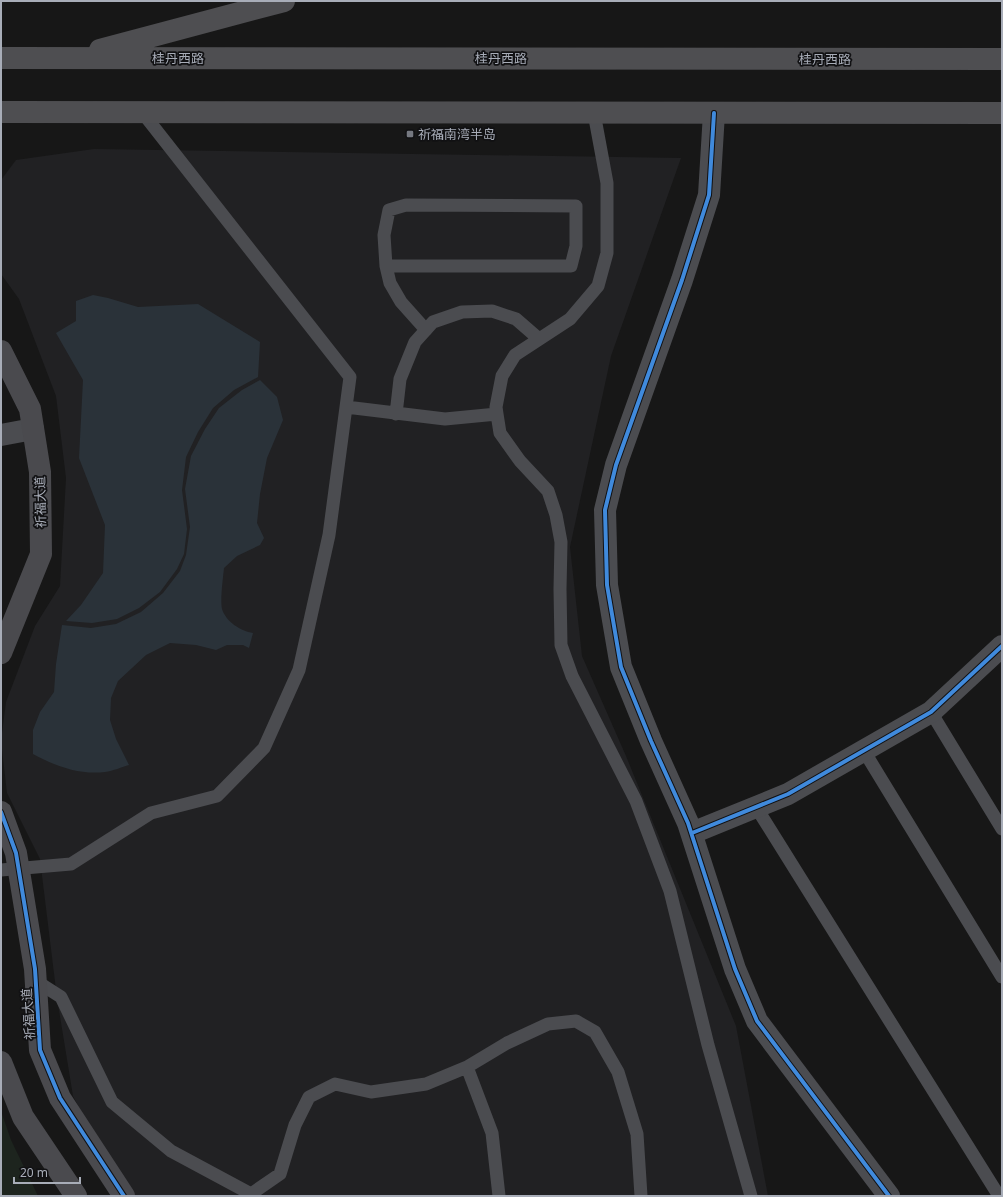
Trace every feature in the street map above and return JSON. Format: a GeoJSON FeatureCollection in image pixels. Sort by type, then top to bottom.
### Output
{"type":"FeatureCollection","features":[{"type":"Feature","properties":{"kind":"highway"},"geometry":{"type":"LineString","coordinates":[[72,58],[284,1]]}},
{"type":"Feature","properties":{"kind":"highway","name":"桂丹西路"},"geometry":{"type":"LineString","coordinates":[[1,58],[1002,59]]}},
{"type":"Feature","properties":{"kind":"highway"},"geometry":{"type":"LineString","coordinates":[[1,112],[1002,113]]}},
{"type":"Feature","properties":{"kind":"street"},"geometry":{"type":"LineString","coordinates":[[714,113],[709,195],[682,280],[616,465],[605,510],[607,585],[621,667],[651,741],[692,833],[736,969],[757,1021],[889,1196]]}},
{"type":"Feature","properties":{"kind":"street","name":"祈福大道"},"geometry":{"type":"LineString","coordinates":[[1,351],[30,409],[40,472],[41,554],[1,652]]}},
{"type":"Feature","properties":{"kind":"street"},"geometry":{"type":"LineString","coordinates":[[1,435],[33,429]]}},
{"type":"Feature","properties":{"kind":"street"},"geometry":{"type":"LineString","coordinates":[[692,833],[788,794],[931,712],[1002,646]]}},
{"type":"Feature","properties":{"kind":"street","name":"祈福大道"},"geometry":{"type":"LineString","coordinates":[[1,812],[16,853],[10,869],[35,969],[40,1050],[60,1098],[124,1196]]}},
{"type":"Feature","properties":{"kind":"street"},"geometry":{"type":"LineString","coordinates":[[1,1062],[24,1117],[76,1196]]}},
{"type":"Feature","properties":{"kind":"lane"},"geometry":{"type":"LineString","coordinates":[[10,869],[71,864],[151,813],[217,796],[264,748],[299,670],[329,535],[350,377],[142,112]]}},
{"type":"Feature","properties":{"kind":"lane"},"geometry":{"type":"LineString","coordinates":[[594,113],[607,183],[607,253],[598,286],[570,319],[515,355],[502,376],[496,414],[500,433],[520,461],[548,491],[556,515],[561,542],[561,645],[572,676],[636,801],[670,891],[708,1045],[751,1196]]}},
{"type":"Feature","properties":{"kind":"lane"},"geometry":{"type":"LineString","coordinates":[[386,266],[571,266],[576,246],[576,206],[406,205],[389,210],[384,235],[386,266],[390,283],[401,302],[426,330]]}},
{"type":"Feature","properties":{"kind":"lane"},"geometry":{"type":"LineString","coordinates":[[396,414],[400,379],[415,342],[433,322],[462,312],[492,311],[516,319],[539,339]]}},
{"type":"Feature","properties":{"kind":"lane"},"geometry":{"type":"LineString","coordinates":[[346,407],[445,419],[496,414]]}},
{"type":"Feature","properties":{"kind":"lane"},"geometry":{"type":"LineString","coordinates":[[931,712],[1002,829]]}},
{"type":"Feature","properties":{"kind":"lane"},"geometry":{"type":"LineString","coordinates":[[864,751],[1002,977]]}},
{"type":"Feature","properties":{"kind":"lane"},"geometry":{"type":"LineString","coordinates":[[756,807],[999,1196]]}},
{"type":"Feature","properties":{"kind":"lane"},"geometry":{"type":"LineString","coordinates":[[36,980],[61,997],[112,1102],[171,1151],[251,1194],[280,1174],[295,1125],[309,1097],[335,1084],[370,1092],[426,1084],[467,1067],[507,1043],[548,1024],[576,1021],[595,1032],[618,1072],[637,1134],[641,1196]]}},
{"type":"Feature","properties":{"kind":"lane"},"geometry":{"type":"LineString","coordinates":[[467,1067],[492,1133],[498,1195]]}},
{"type":"Feature","properties":{"kind":"shaded area"},"geometry":{"type":"Polygon","coordinates":[[[94,149],[681,158],[611,356],[570,547],[582,656],[626,756],[736,1026],[768,1196],[125,1196],[73,1096],[57,998],[40,859],[7,793],[1,741],[6,702],[35,626],[60,586],[66,478],[56,396],[19,299],[1,274],[1,180],[16,160],[94,149]]]}},
{"type":"Feature","properties":{"kind":"shaded area"},"geometry":{"type":"Polygon","coordinates":[[[93,295],[138,307],[198,304],[260,342],[258,377],[234,390],[213,408],[198,432],[186,457],[182,490],[187,529],[184,554],[177,569],[160,592],[139,608],[117,619],[92,623],[66,621],[81,605],[103,573],[105,525],[79,458],[83,380],[56,333],[76,321],[76,301],[93,295]]]}},
{"type":"Feature","properties":{"kind":"shaded area"},"geometry":{"type":"Polygon","coordinates":[[[260,380],[277,397],[283,420],[267,458],[260,494],[257,523],[264,538],[260,545],[237,556],[224,568],[221,595],[222,609],[230,622],[239,628],[253,633],[249,648],[243,645],[227,645],[216,650],[196,645],[170,643],[146,655],[118,681],[111,698],[110,720],[116,739],[129,765],[105,772],[95,773],[77,771],[59,766],[33,754],[33,730],[40,712],[54,692],[56,664],[62,625],[91,628],[116,624],[141,612],[163,593],[180,571],[186,555],[190,527],[185,489],[191,456],[205,429],[219,408],[242,390],[260,380]]]}},
{"type":"Feature","properties":{"kind":"shaded area"},"geometry":{"type":"Polygon","coordinates":[[[1,1111],[11,1140],[38,1196],[1,1196],[1,1111]]]}},
{"type":"Feature","properties":{"kind":"cycle path"},"geometry":{"type":"LineString","coordinates":[[714,113],[709,195],[682,280],[616,465],[605,510],[607,585],[621,667],[651,741],[688,823],[735,969],[757,1021],[889,1196]]}},
{"type":"Feature","properties":{"kind":"cycle path"},"geometry":{"type":"LineString","coordinates":[[692,833],[788,794],[931,712],[1002,646]]}},
{"type":"Feature","properties":{"kind":"cycle path"},"geometry":{"type":"LineString","coordinates":[[1,812],[16,853],[35,969],[40,1050],[60,1098],[124,1196]]}},
{"type":"Feature","properties":{"kind":"place","name":"祈福南湾半岛"},"geometry":{"type":"Point","coordinates":[410,134]}}]}
